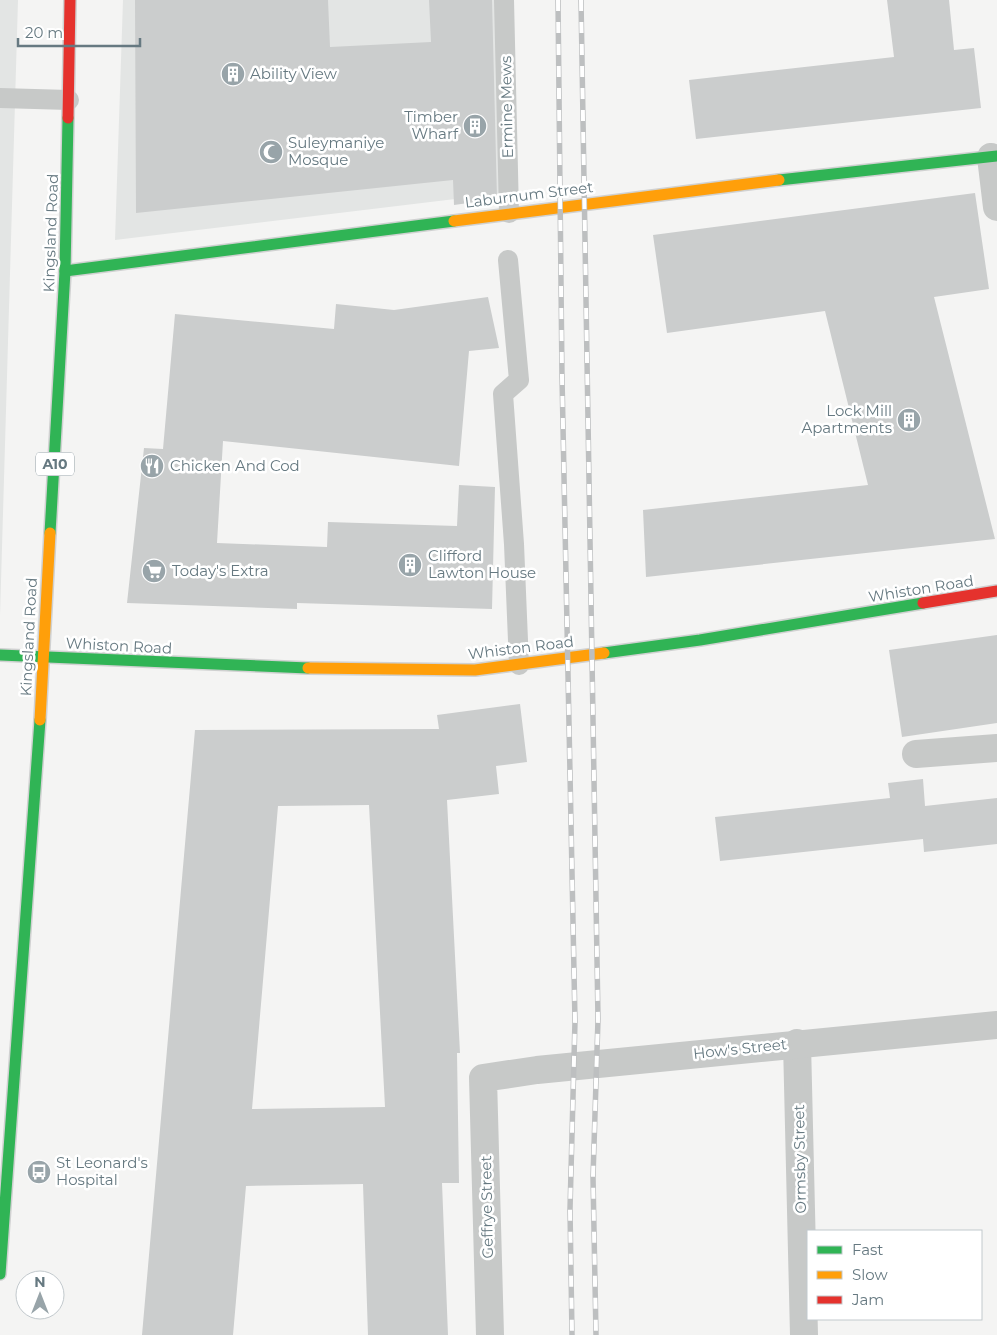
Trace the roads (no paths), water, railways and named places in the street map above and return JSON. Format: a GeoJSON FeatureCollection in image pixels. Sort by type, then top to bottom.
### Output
{"type":"FeatureCollection","features":[{"type":"Feature","properties":{"kind":"main road","name":"Kingsland Road"},"geometry":{"type":"LineString","coordinates":[[0,1274],[43,657],[66,270],[70,0]]}},
{"type":"Feature","properties":{"kind":"main road","name":"Laburnum Street"},"geometry":{"type":"LineString","coordinates":[[66,270],[509,213],[994,157]]}},
{"type":"Feature","properties":{"kind":"main road","name":"Whiston Road"},"geometry":{"type":"LineString","coordinates":[[0,655],[254,668],[475,670],[700,640],[997,591]]}},
{"type":"Feature","properties":{"kind":"street"},"geometry":{"type":"LineString","coordinates":[[994,157],[997,207]]}},
{"type":"Feature","properties":{"kind":"street"},"geometry":{"type":"LineString","coordinates":[[916,754],[997,748]]}},
{"type":"Feature","properties":{"kind":"street","name":"How's Street"},"geometry":{"type":"LineString","coordinates":[[483,1078],[537,1070],[797,1043],[997,1025]]}},
{"type":"Feature","properties":{"kind":"street","name":"Ormsby Street"},"geometry":{"type":"LineString","coordinates":[[797,1043],[804,1335]]}},
{"type":"Feature","properties":{"kind":"street","name":"Geffrye Street"},"geometry":{"type":"LineString","coordinates":[[483,1078],[490,1335]]}},
{"type":"Feature","properties":{"kind":"lane","name":"Ermine Mews"},"geometry":{"type":"LineString","coordinates":[[504,0],[509,213]]}},
{"type":"Feature","properties":{"kind":"lane"},"geometry":{"type":"LineString","coordinates":[[0,98],[69,100]]}},
{"type":"Feature","properties":{"kind":"lane"},"geometry":{"type":"LineString","coordinates":[[508,260],[519,380],[503,394],[514,544],[519,665]]}},
{"type":"Feature","properties":{"kind":"railway"},"geometry":{"type":"LineString","coordinates":[[558,0],[562,377],[575,1021],[570,1209],[572,1335]]}},
{"type":"Feature","properties":{"kind":"railway"},"geometry":{"type":"LineString","coordinates":[[581,0],[598,1019],[593,1177],[596,1335]]}},
{"type":"Feature","properties":{"kind":"place","name":"Ability View"},"geometry":{"type":"Point","coordinates":[233,74]}},
{"type":"Feature","properties":{"kind":"place","name":"Timber Wharf"},"geometry":{"type":"Point","coordinates":[475,126]}},
{"type":"Feature","properties":{"kind":"place","name":"Suleymaniye Mosque"},"geometry":{"type":"Point","coordinates":[271,152]}},
{"type":"Feature","properties":{"kind":"place","name":"Lock Mill Apartments"},"geometry":{"type":"Point","coordinates":[909,420]}},
{"type":"Feature","properties":{"kind":"place","name":"Chicken And Cod"},"geometry":{"type":"Point","coordinates":[152,466]}},
{"type":"Feature","properties":{"kind":"place","name":"Clifford Lawton House"},"geometry":{"type":"Point","coordinates":[410,565]}},
{"type":"Feature","properties":{"kind":"place","name":"Today's Extra"},"geometry":{"type":"Point","coordinates":[154,571]}},
{"type":"Feature","properties":{"kind":"place","name":"St Leonard's Hospital"},"geometry":{"type":"Point","coordinates":[39,1172]}}]}
